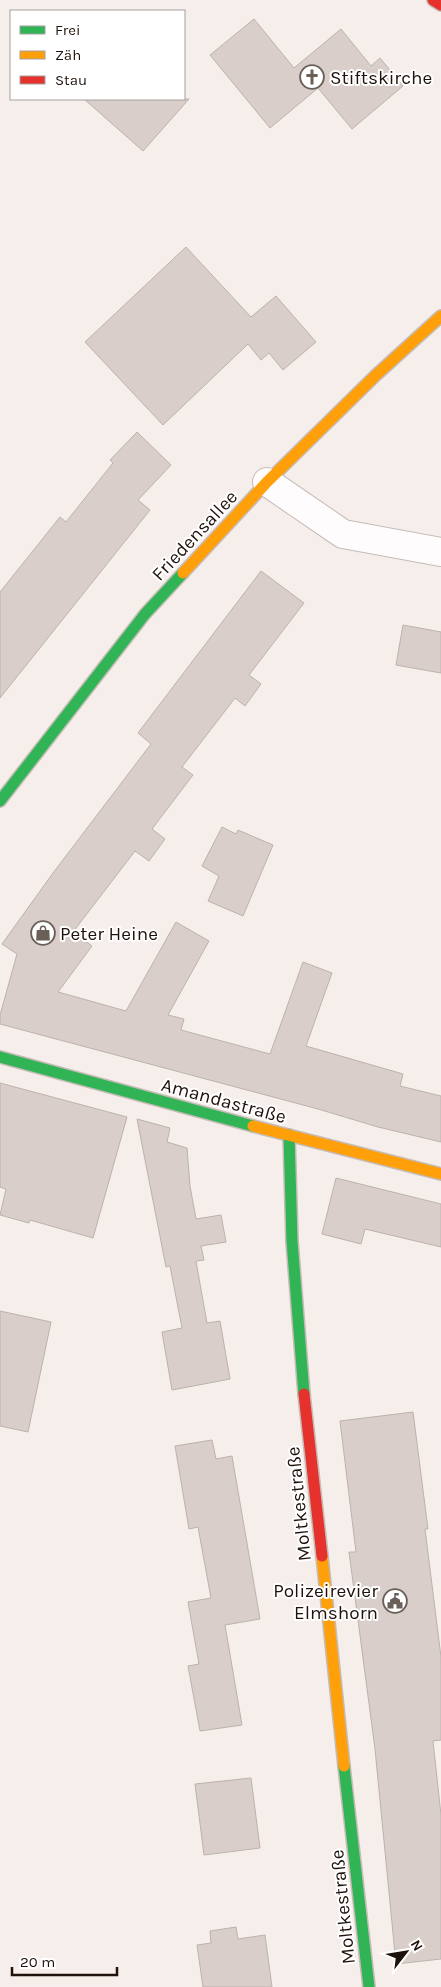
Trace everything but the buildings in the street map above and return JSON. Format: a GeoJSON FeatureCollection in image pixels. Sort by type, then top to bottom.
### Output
{"type":"FeatureCollection","features":[{"type":"Feature","properties":{"kind":"street"},"geometry":{"type":"LineString","coordinates":[[434,0],[441,5]]}},
{"type":"Feature","properties":{"kind":"street","name":"Friedensallee"},"geometry":{"type":"LineString","coordinates":[[0,801],[145,614],[267,482],[375,376],[441,316]]}},
{"type":"Feature","properties":{"kind":"street"},"geometry":{"type":"LineString","coordinates":[[267,482],[342,534],[441,552]]}},
{"type":"Feature","properties":{"kind":"street","name":"Amandastraße"},"geometry":{"type":"LineString","coordinates":[[0,1057],[184,1108],[441,1174]]}},
{"type":"Feature","properties":{"kind":"street","name":"Moltkestraße"},"geometry":{"type":"LineString","coordinates":[[289,1135],[289,1186],[296,1294],[311,1464],[369,1987]]}},
{"type":"Feature","properties":{"kind":"traffic: fast"},"geometry":{"type":"LineString","coordinates":[[0,801],[145,614],[183,573]]}},
{"type":"Feature","properties":{"kind":"traffic: fast"},"geometry":{"type":"LineString","coordinates":[[0,1057],[253,1126]]}},
{"type":"Feature","properties":{"kind":"traffic: fast"},"geometry":{"type":"LineString","coordinates":[[289,1135],[292,1241],[304,1394]]}},
{"type":"Feature","properties":{"kind":"traffic: fast"},"geometry":{"type":"LineString","coordinates":[[344,1766],[369,1987]]}},
{"type":"Feature","properties":{"kind":"traffic: slow"},"geometry":{"type":"LineString","coordinates":[[183,573],[267,482],[375,376],[441,316]]}},
{"type":"Feature","properties":{"kind":"traffic: slow"},"geometry":{"type":"LineString","coordinates":[[253,1126],[441,1174]]}},
{"type":"Feature","properties":{"kind":"traffic: slow"},"geometry":{"type":"LineString","coordinates":[[322,1556],[344,1766]]}},
{"type":"Feature","properties":{"kind":"traffic: jam"},"geometry":{"type":"LineString","coordinates":[[433,0],[441,5]]}},
{"type":"Feature","properties":{"kind":"traffic: jam"},"geometry":{"type":"LineString","coordinates":[[304,1394],[322,1556]]}},
{"type":"Feature","properties":{"kind":"place","name":"Stiftskirche"},"geometry":{"type":"Point","coordinates":[312,77]}},
{"type":"Feature","properties":{"kind":"place","name":"Peter Heine"},"geometry":{"type":"Point","coordinates":[43,933]}},
{"type":"Feature","properties":{"kind":"place","name":"Polizeirevier Elmshorn"},"geometry":{"type":"Point","coordinates":[395,1601]}}]}
